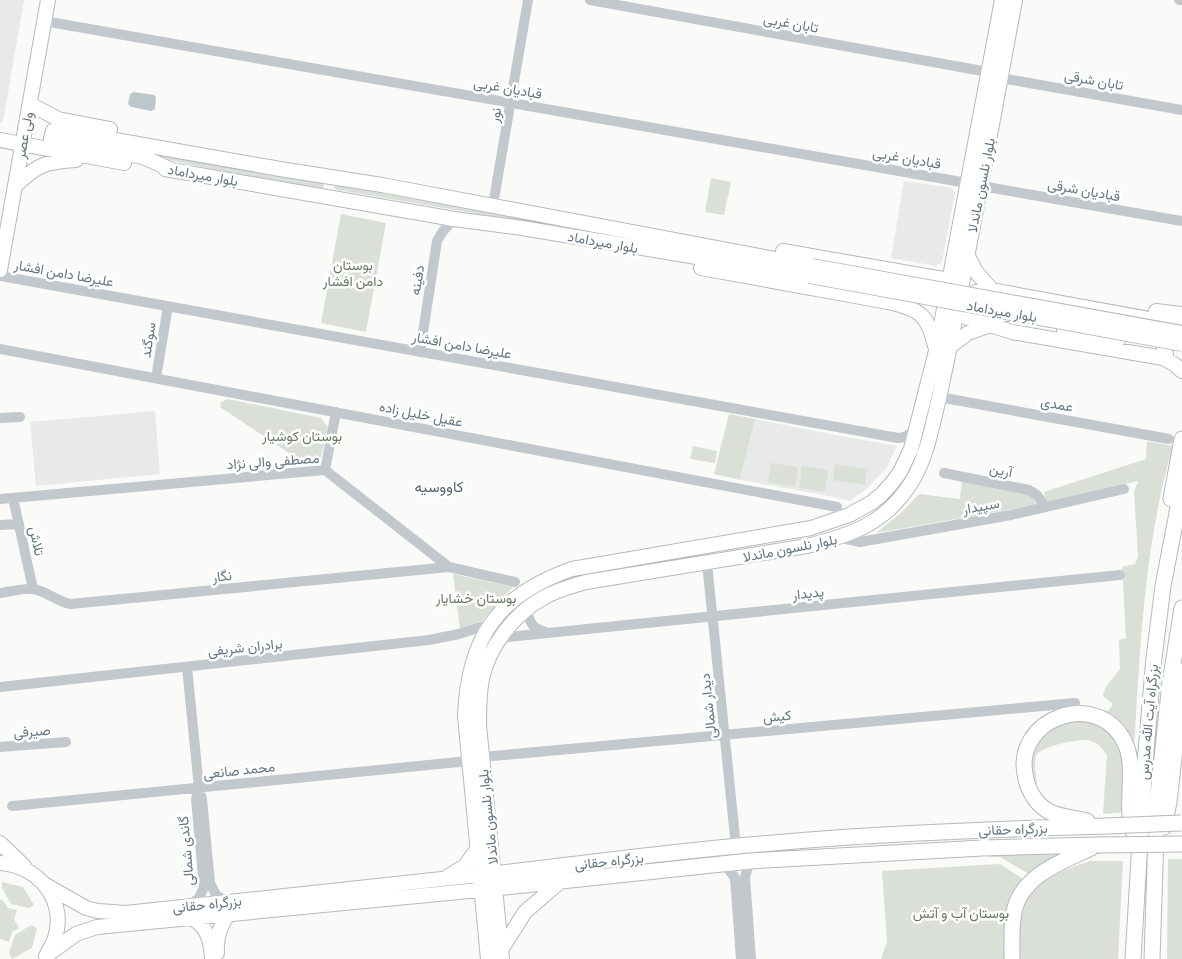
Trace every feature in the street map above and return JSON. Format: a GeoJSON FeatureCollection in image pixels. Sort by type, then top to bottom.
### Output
{"type":"FeatureCollection","features":[{"type":"Feature","properties":{"kind":"highway"},"geometry":{"type":"LineString","coordinates":[[1154,658],[1151,615],[1176,439]]}},
{"type":"Feature","properties":{"kind":"highway","name":"بزرگراه آیت الله مدرس"},"geometry":{"type":"LineString","coordinates":[[1133,959],[1144,775],[1154,658],[1164,586],[1182,487]]}},
{"type":"Feature","properties":{"kind":"highway","name":"بزرگراه آیت الله مدرس"},"geometry":{"type":"LineString","coordinates":[[1152,959],[1158,804],[1170,683],[1182,608]]}},
{"type":"Feature","properties":{"kind":"highway"},"geometry":{"type":"LineString","coordinates":[[1155,868],[1169,802],[1181,711],[1182,671]]}},
{"type":"Feature","properties":{"kind":"highway"},"geometry":{"type":"LineString","coordinates":[[1164,739],[1181,711]]}},
{"type":"Feature","properties":{"kind":"highway"},"geometry":{"type":"LineString","coordinates":[[1106,826],[1049,811],[1030,792],[1024,775],[1025,756],[1033,735],[1054,718],[1079,714],[1098,717],[1114,728],[1122,737],[1129,756],[1130,816],[1139,855]]}},
{"type":"Feature","properties":{"kind":"highway","name":"بزرگراه حقانی"},"geometry":{"type":"LineString","coordinates":[[489,878],[736,846],[880,834],[1000,828],[1182,823]]}},
{"type":"Feature","properties":{"kind":"highway","name":"بزرگراه حقانی"},"geometry":{"type":"LineString","coordinates":[[489,878],[561,881],[750,861],[982,848],[1182,844]]}},
{"type":"Feature","properties":{"kind":"highway"},"geometry":{"type":"LineString","coordinates":[[1012,959],[1013,913],[1021,892],[1036,877],[1063,861],[1097,845]]}},
{"type":"Feature","properties":{"kind":"highway"},"geometry":{"type":"LineString","coordinates":[[1127,959],[1134,925]]}},
{"type":"Feature","properties":{"kind":"main road","name":"ولی عصر"},"geometry":{"type":"LineString","coordinates":[[0,270],[48,0]]}},
{"type":"Feature","properties":{"kind":"main road","name":"بلوار نلسون ماندلا"},"geometry":{"type":"LineString","coordinates":[[488,959],[489,878],[477,849],[475,759],[482,679],[491,653],[499,638],[527,609],[543,598],[573,586],[807,546],[842,538],[874,521],[898,500],[910,483],[925,455],[951,346],[951,317],[946,296],[974,185],[994,75],[1002,0]]}},
{"type":"Feature","properties":{"kind":"main road","name":"بلوار نلسون ماندلا"},"geometry":{"type":"LineString","coordinates":[[994,75],[1016,0]]}},
{"type":"Feature","properties":{"kind":"main road"},"geometry":{"type":"LineString","coordinates":[[30,104],[58,119],[170,141],[194,154]]}},
{"type":"Feature","properties":{"kind":"main road","name":"بلوار میرداماد"},"geometry":{"type":"LineString","coordinates":[[172,170],[143,157],[56,141],[51,138],[51,134],[56,130],[71,131],[493,205],[811,271],[1182,344]]}},
{"type":"Feature","properties":{"kind":"main road","name":"بلوار میرداماد"},"geometry":{"type":"LineString","coordinates":[[0,140],[22,147],[172,170],[454,219],[522,228],[609,244],[811,271],[1182,333]]}},
{"type":"Feature","properties":{"kind":"main road"},"geometry":{"type":"LineString","coordinates":[[15,186],[29,172],[45,164],[97,159]]}},
{"type":"Feature","properties":{"kind":"main road"},"geometry":{"type":"LineString","coordinates":[[348,180],[330,181],[328,189],[331,192],[360,202]]}},
{"type":"Feature","properties":{"kind":"main road","name":"بلوار نلسون ماندلا"},"geometry":{"type":"LineString","coordinates":[[501,955],[489,878],[475,759],[465,716],[468,677],[477,649],[490,624],[505,606],[526,590],[542,581],[572,569],[804,529],[849,515],[881,495],[892,483],[906,461],[917,428],[936,351],[951,317],[968,256],[974,185]]}},
{"type":"Feature","properties":{"kind":"main road"},"geometry":{"type":"LineString","coordinates":[[579,222],[612,220],[949,280]]}},
{"type":"Feature","properties":{"kind":"main road"},"geometry":{"type":"LineString","coordinates":[[609,244],[642,257],[913,308],[923,316],[929,325],[936,351]]}},
{"type":"Feature","properties":{"kind":"main road"},"geometry":{"type":"LineString","coordinates":[[968,256],[976,272],[992,290]]}},
{"type":"Feature","properties":{"kind":"main road"},"geometry":{"type":"LineString","coordinates":[[888,302],[898,298],[904,288],[903,278],[896,271]]}},
{"type":"Feature","properties":{"kind":"main road"},"geometry":{"type":"LineString","coordinates":[[982,280],[1182,314]]}},
{"type":"Feature","properties":{"kind":"main road"},"geometry":{"type":"LineString","coordinates":[[1167,359],[1163,344],[1154,334],[1023,310],[998,316],[985,316],[975,309],[973,298],[976,292],[981,289],[992,290],[1182,325]]}},
{"type":"Feature","properties":{"kind":"main road"},"geometry":{"type":"LineString","coordinates":[[951,317],[971,319],[1012,332],[1167,359],[1182,371]]}},
{"type":"Feature","properties":{"kind":"main road"},"geometry":{"type":"LineString","coordinates":[[951,346],[968,332],[1003,323],[1182,351]]}},
{"type":"Feature","properties":{"kind":"main road"},"geometry":{"type":"LineString","coordinates":[[0,843],[44,884],[55,904],[58,921],[55,938],[45,957]]}},
{"type":"Feature","properties":{"kind":"main road"},"geometry":{"type":"LineString","coordinates":[[442,879],[465,866],[477,849]]}},
{"type":"Feature","properties":{"kind":"main road"},"geometry":{"type":"LineString","coordinates":[[0,863],[30,872]]}},
{"type":"Feature","properties":{"kind":"main road","name":"بزرگراه حقانی"},"geometry":{"type":"LineString","coordinates":[[228,908],[442,879],[489,878]]}},
{"type":"Feature","properties":{"kind":"main road","name":"بزرگراه حقانی"},"geometry":{"type":"LineString","coordinates":[[45,957],[76,934],[91,929],[190,912],[489,878]]}},
{"type":"Feature","properties":{"kind":"main road"},"geometry":{"type":"LineString","coordinates":[[501,955],[525,912],[561,881]]}},
{"type":"Feature","properties":{"kind":"main road","name":"بزرگراه حقانی"},"geometry":{"type":"LineString","coordinates":[[44,884],[83,906],[98,911],[190,912]]}},
{"type":"Feature","properties":{"kind":"main road"},"geometry":{"type":"LineString","coordinates":[[218,959],[219,934],[228,908]]}},
{"type":"Feature","properties":{"kind":"main road"},"geometry":{"type":"LineString","coordinates":[[190,912],[205,929],[212,959]]}},
{"type":"Feature","properties":{"kind":"street","name":"نور"},"geometry":{"type":"LineString","coordinates":[[493,205],[528,0]]}},
{"type":"Feature","properties":{"kind":"street","name":"تابان غربی"},"geometry":{"type":"LineString","coordinates":[[590,0],[994,75]]}},
{"type":"Feature","properties":{"kind":"street","name":"قبادیان غربی"},"geometry":{"type":"LineString","coordinates":[[44,21],[974,185]]}},
{"type":"Feature","properties":{"kind":"street","name":"تابان شرقی"},"geometry":{"type":"LineString","coordinates":[[994,75],[1182,110]]}},
{"type":"Feature","properties":{"kind":"street","name":"قبادیان شرقی"},"geometry":{"type":"LineString","coordinates":[[974,185],[1182,222]]}},
{"type":"Feature","properties":{"kind":"street","name":"دفینه"},"geometry":{"type":"LineString","coordinates":[[420,352],[437,241],[454,219]]}},
{"type":"Feature","properties":{"kind":"street","name":"علیرضا دامن افشار"},"geometry":{"type":"LineString","coordinates":[[0,276],[898,438],[905,437],[917,428]]}},
{"type":"Feature","properties":{"kind":"street","name":"سوگند"},"geometry":{"type":"LineString","coordinates":[[156,378],[168,306]]}},
{"type":"Feature","properties":{"kind":"street","name":"عقیل خلیل زاده"},"geometry":{"type":"LineString","coordinates":[[0,349],[837,507]]}},
{"type":"Feature","properties":{"kind":"street","name":"عمدی"},"geometry":{"type":"LineString","coordinates":[[939,397],[1176,439]]}},
{"type":"Feature","properties":{"kind":"street"},"geometry":{"type":"LineString","coordinates":[[325,470],[336,412]]}},
{"type":"Feature","properties":{"kind":"street"},"geometry":{"type":"LineString","coordinates":[[0,418],[20,417]]}},
{"type":"Feature","properties":{"kind":"street","name":"مصطفی والی نژاد"},"geometry":{"type":"LineString","coordinates":[[0,499],[325,470],[449,568],[514,582]]}},
{"type":"Feature","properties":{"kind":"street","name":"آرین"},"geometry":{"type":"LineString","coordinates":[[944,473],[1030,490],[1037,495],[1045,507]]}},
{"type":"Feature","properties":{"kind":"street","name":"سپیدار"},"geometry":{"type":"LineString","coordinates":[[842,538],[860,542],[1045,507],[1124,489]]}},
{"type":"Feature","properties":{"kind":"street","name":"تلاش"},"geometry":{"type":"LineString","coordinates":[[14,498],[33,590]]}},
{"type":"Feature","properties":{"kind":"street"},"geometry":{"type":"LineString","coordinates":[[0,525],[19,524]]}},
{"type":"Feature","properties":{"kind":"street","name":"دیدار شمالی"},"geometry":{"type":"LineString","coordinates":[[707,563],[736,846]]}},
{"type":"Feature","properties":{"kind":"street","name":"نگار"},"geometry":{"type":"LineString","coordinates":[[0,593],[33,590],[49,595],[59,602],[71,604],[449,568]]}},
{"type":"Feature","properties":{"kind":"street","name":"پدیدار"},"geometry":{"type":"LineString","coordinates":[[499,638],[1120,575]]}},
{"type":"Feature","properties":{"kind":"street"},"geometry":{"type":"LineString","coordinates":[[527,609],[529,622],[533,627],[552,633]]}},
{"type":"Feature","properties":{"kind":"street","name":"برادران شریفی"},"geometry":{"type":"LineString","coordinates":[[0,687],[429,640],[459,634],[490,624]]}},
{"type":"Feature","properties":{"kind":"street","name":"گاندی شمالی"},"geometry":{"type":"LineString","coordinates":[[188,667],[210,883],[216,896],[228,908]]}},
{"type":"Feature","properties":{"kind":"street","name":"کیش"},"geometry":{"type":"LineString","coordinates":[[475,759],[724,734],[1075,703]]}},
{"type":"Feature","properties":{"kind":"street","name":"صیرفی"},"geometry":{"type":"LineString","coordinates":[[0,747],[66,742]]}},
{"type":"Feature","properties":{"kind":"street","name":"محمد صانعی"},"geometry":{"type":"LineString","coordinates":[[12,806],[475,759]]}},
{"type":"Feature","properties":{"kind":"street","name":"گاندی شمالی"},"geometry":{"type":"LineString","coordinates":[[190,912],[203,893],[204,887],[196,799],[199,788]]}},
{"type":"Feature","properties":{"kind":"street"},"geometry":{"type":"LineString","coordinates":[[750,861],[745,877],[751,959]]}},
{"type":"Feature","properties":{"kind":"street"},"geometry":{"type":"LineString","coordinates":[[725,864],[735,878],[741,959]]}},
{"type":"Feature","properties":{"kind":"shaded area"},"geometry":{"type":"Polygon","coordinates":[[[0,0],[24,0],[3,122],[0,123],[0,0]]]}},
{"type":"Feature","properties":{"kind":"shaded area"},"geometry":{"type":"Polygon","coordinates":[[[134,92],[154,95],[156,97],[155,109],[151,111],[131,107],[128,104],[130,94],[134,92]]]}},
{"type":"Feature","properties":{"kind":"shaded area"},"geometry":{"type":"Polygon","coordinates":[[[904,181],[952,188],[955,192],[942,262],[936,266],[891,258],[904,181]]]}},
{"type":"Feature","properties":{"kind":"shaded area"},"geometry":{"type":"Polygon","coordinates":[[[155,411],[160,474],[36,486],[30,422],[155,411]]]}},
{"type":"Feature","properties":{"kind":"shaded area"},"geometry":{"type":"Polygon","coordinates":[[[755,419],[897,446],[886,469],[865,490],[850,501],[740,480],[755,419]]]}},
{"type":"Feature","properties":{"kind":"green space"},"geometry":{"type":"Polygon","coordinates":[[[58,132],[325,182],[324,193],[90,143],[58,132]]]}},
{"type":"Feature","properties":{"kind":"green space"},"geometry":{"type":"Polygon","coordinates":[[[711,178],[731,182],[724,215],[705,212],[711,178]]]}},
{"type":"Feature","properties":{"kind":"green space"},"geometry":{"type":"Polygon","coordinates":[[[335,185],[623,235],[623,239],[338,190],[334,188],[335,185]]]}},
{"type":"Feature","properties":{"kind":"green space","name":"بوستان دامن افشار"},"geometry":{"type":"Polygon","coordinates":[[[341,214],[386,223],[366,332],[321,323],[341,214]]]}},
{"type":"Feature","properties":{"kind":"green space","name":"بوستان کوشیار"},"geometry":{"type":"Polygon","coordinates":[[[228,399],[321,418],[328,427],[320,461],[307,465],[220,407],[221,402],[228,399]]]}},
{"type":"Feature","properties":{"kind":"green space"},"geometry":{"type":"Polygon","coordinates":[[[729,414],[755,419],[740,480],[714,474],[729,414]]]}},
{"type":"Feature","properties":{"kind":"green space"},"geometry":{"type":"Polygon","coordinates":[[[1147,441],[1173,446],[1163,483],[1149,558],[1141,635],[1134,749],[1113,720],[1093,708],[1108,711],[1113,704],[1103,696],[1105,688],[1120,669],[1119,640],[1126,638],[1122,567],[1135,564],[1138,556],[1134,492],[1138,481],[1046,503],[1044,492],[1146,459],[1147,441]]]}},
{"type":"Feature","properties":{"kind":"green space"},"geometry":{"type":"Polygon","coordinates":[[[693,446],[717,451],[715,463],[690,459],[693,446]]]}},
{"type":"Feature","properties":{"kind":"green space"},"geometry":{"type":"Polygon","coordinates":[[[771,463],[798,467],[795,487],[768,482],[771,463]]]}},
{"type":"Feature","properties":{"kind":"green space"},"geometry":{"type":"Polygon","coordinates":[[[835,464],[867,469],[865,485],[833,480],[835,464]]]}},
{"type":"Feature","properties":{"kind":"green space"},"geometry":{"type":"Polygon","coordinates":[[[802,466],[828,470],[825,492],[799,488],[802,466]]]}},
{"type":"Feature","properties":{"kind":"green space"},"geometry":{"type":"Polygon","coordinates":[[[962,481],[1029,493],[1036,505],[876,533],[902,512],[919,494],[960,499],[962,481]]]}},
{"type":"Feature","properties":{"kind":"green space","name":"بوستان خشایار"},"geometry":{"type":"Polygon","coordinates":[[[453,574],[513,587],[482,621],[460,629],[453,574]]]}},
{"type":"Feature","properties":{"kind":"green space"},"geometry":{"type":"Polygon","coordinates":[[[1070,718],[1101,723],[1124,750],[1126,812],[1103,814],[1107,755],[1094,742],[1088,740],[1051,746],[1039,752],[1035,762],[1037,784],[1033,784],[1031,754],[1039,734],[1070,718]]]}},
{"type":"Feature","properties":{"kind":"green space"},"geometry":{"type":"Polygon","coordinates":[[[1073,852],[1031,875],[1000,857],[989,857],[987,853],[1073,852]]]}},
{"type":"Feature","properties":{"kind":"green space"},"geometry":{"type":"Polygon","coordinates":[[[1168,859],[1182,859],[1182,959],[1167,959],[1168,859]]]}},
{"type":"Feature","properties":{"kind":"green space"},"geometry":{"type":"Polygon","coordinates":[[[1090,861],[1123,861],[1118,959],[1018,959],[1019,916],[1029,894],[1037,886],[1057,873],[1090,861]]]}},
{"type":"Feature","properties":{"kind":"green space","name":"بوستان آب و آتش"},"geometry":{"type":"Polygon","coordinates":[[[1000,864],[1026,881],[1006,959],[881,959],[887,941],[882,871],[1000,864]]]}},
{"type":"Feature","properties":{"kind":"green space"},"geometry":{"type":"Polygon","coordinates":[[[2,882],[23,887],[34,905],[29,908],[11,904],[2,888],[2,882]]]}},
{"type":"Feature","properties":{"kind":"green space"},"geometry":{"type":"Polygon","coordinates":[[[2,899],[8,908],[17,910],[14,919],[19,928],[12,932],[9,942],[0,939],[0,900],[2,899]]]}},
{"type":"Feature","properties":{"kind":"green space"},"geometry":{"type":"Polygon","coordinates":[[[31,925],[37,928],[32,948],[12,959],[9,953],[15,935],[31,925]]]}},
{"type":"Feature","properties":{"kind":"district","name":"کاووسیه"},"geometry":{"type":"Point","coordinates":[439,487]}}]}
